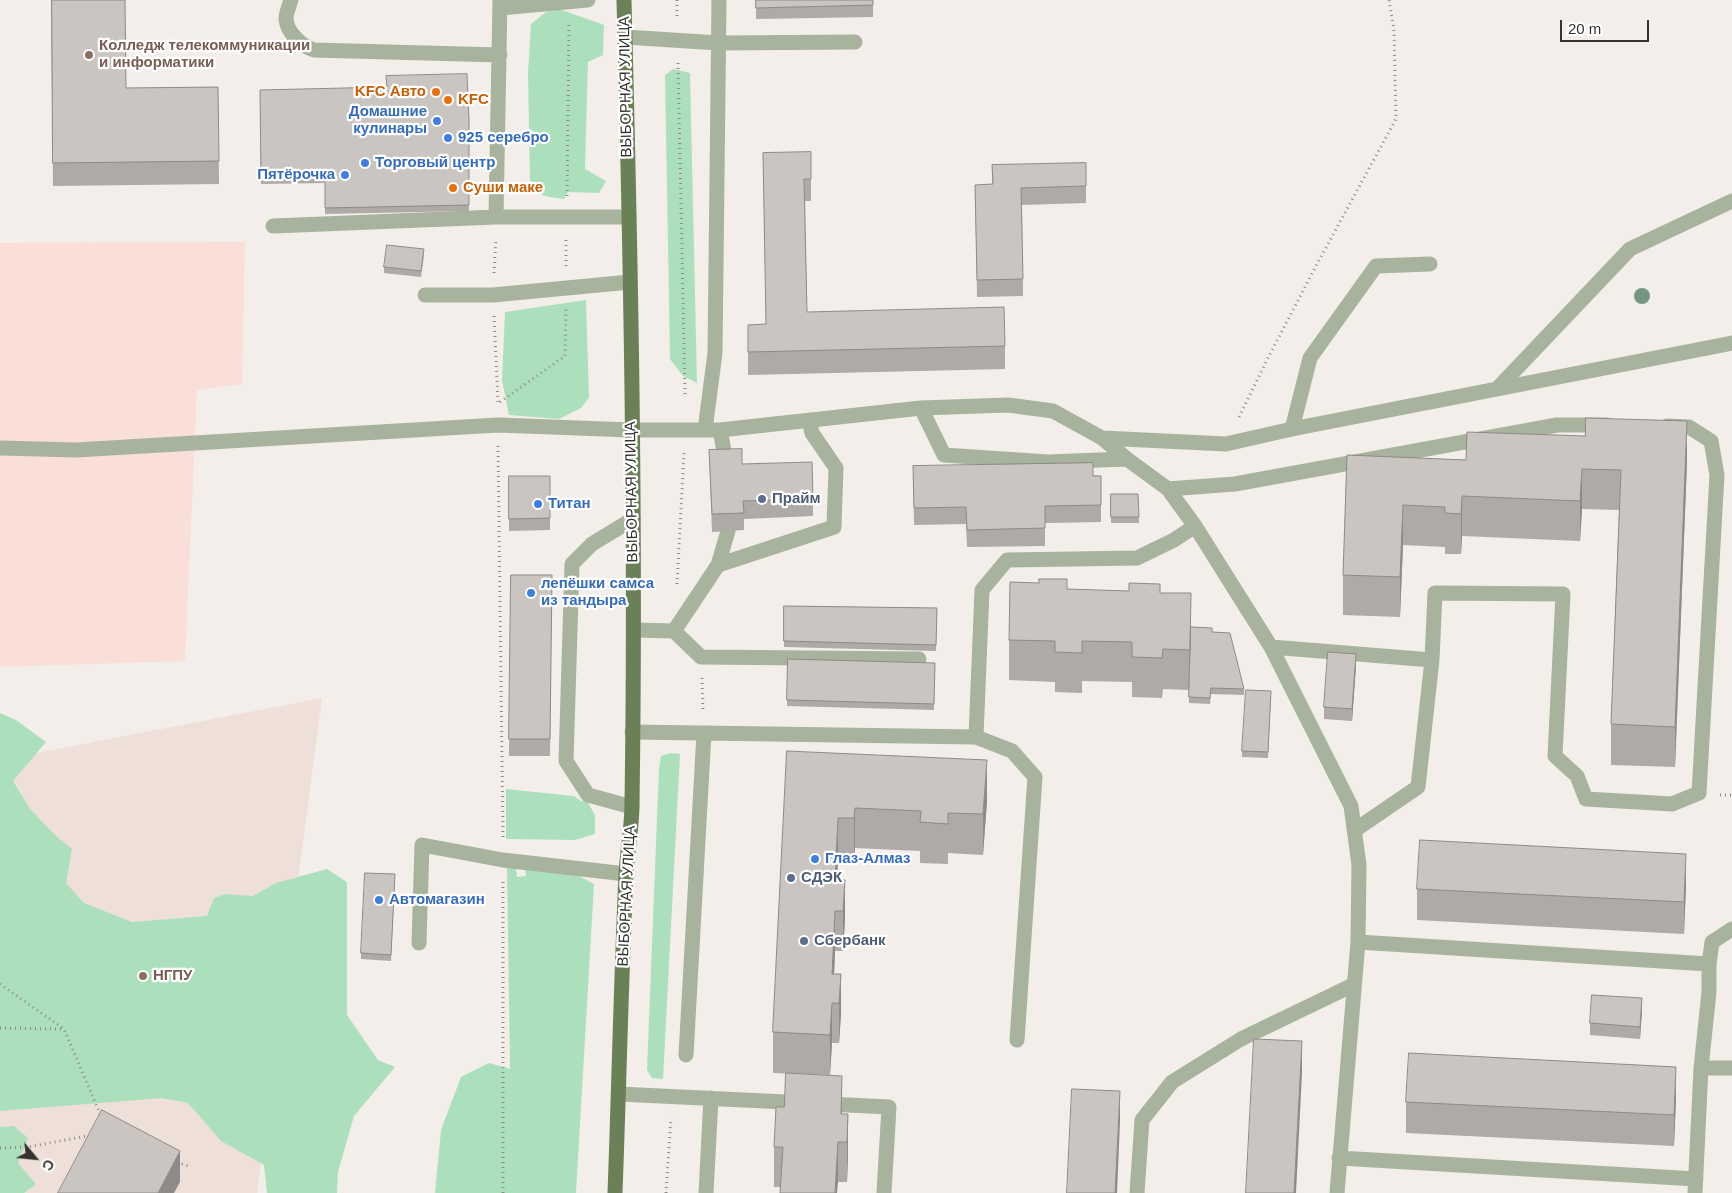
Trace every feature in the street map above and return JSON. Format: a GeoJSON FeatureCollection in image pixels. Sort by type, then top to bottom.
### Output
{"type":"FeatureCollection","features":[{"type":"Feature","properties":{"kind":"main road","name":"ВЫБОРНАЯ УЛИЦА"},"geometry":{"type":"LineString","coordinates":[[615,1193],[626,874],[632,807],[634,630],[630,282],[624,0]]}},
{"type":"Feature","properties":{"kind":"street"},"geometry":{"type":"LineString","coordinates":[[291,0],[286,20],[291,32],[298,41],[314,50],[500,55]]}},
{"type":"Feature","properties":{"kind":"street"},"geometry":{"type":"LineString","coordinates":[[496,217],[500,4],[588,0]]}},
{"type":"Feature","properties":{"kind":"street"},"geometry":{"type":"LineString","coordinates":[[719,0],[716,353],[712,430],[727,467]]}},
{"type":"Feature","properties":{"kind":"street"},"geometry":{"type":"LineString","coordinates":[[625,38],[719,43],[855,42]]}},
{"type":"Feature","properties":{"kind":"street"},"geometry":{"type":"LineString","coordinates":[[1497,389],[1630,249],[1732,201]]}},
{"type":"Feature","properties":{"kind":"street"},"geometry":{"type":"LineString","coordinates":[[273,226],[496,217],[628,217]]}},
{"type":"Feature","properties":{"kind":"street"},"geometry":{"type":"LineString","coordinates":[[1292,429],[1310,358],[1376,266],[1430,264]]}},
{"type":"Feature","properties":{"kind":"street"},"geometry":{"type":"LineString","coordinates":[[425,295],[493,295],[630,282]]}},
{"type":"Feature","properties":{"kind":"street"},"geometry":{"type":"LineString","coordinates":[[1102,438],[1226,444],[1292,429],[1732,342]]}},
{"type":"Feature","properties":{"kind":"street"},"geometry":{"type":"LineString","coordinates":[[0,448],[76,450],[498,425],[631,430],[712,430],[921,408],[1008,405],[1053,411],[1102,438],[1168,490],[1195,526],[1265,639],[1272,647],[1351,806],[1358,865],[1358,942],[1337,1193]]}},
{"type":"Feature","properties":{"kind":"street"},"geometry":{"type":"LineString","coordinates":[[921,408],[944,456],[1048,462],[1127,459]]}},
{"type":"Feature","properties":{"kind":"street"},"geometry":{"type":"LineString","coordinates":[[718,564],[834,527],[836,468],[812,433],[809,420]]}},
{"type":"Feature","properties":{"kind":"street"},"geometry":{"type":"LineString","coordinates":[[1168,490],[1235,484],[1557,425],[1622,425]]}},
{"type":"Feature","properties":{"kind":"street"},"geometry":{"type":"LineString","coordinates":[[1355,830],[1418,787],[1432,660],[1435,593],[1563,594],[1555,756],[1578,776],[1586,799],[1672,804],[1699,793],[1717,475],[1710,441],[1689,427],[1650,425]]}},
{"type":"Feature","properties":{"kind":"street"},"geometry":{"type":"LineString","coordinates":[[632,807],[588,795],[566,761],[572,564],[592,544],[633,519]]}},
{"type":"Feature","properties":{"kind":"street"},"geometry":{"type":"LineString","coordinates":[[976,737],[982,590],[1007,560],[1137,558],[1174,540],[1195,526]]}},
{"type":"Feature","properties":{"kind":"street"},"geometry":{"type":"LineString","coordinates":[[674,631],[718,564],[728,531]]}},
{"type":"Feature","properties":{"kind":"street"},"geometry":{"type":"LineString","coordinates":[[634,630],[674,631],[701,658],[919,659]]}},
{"type":"Feature","properties":{"kind":"street"},"geometry":{"type":"LineString","coordinates":[[1272,647],[1432,660]]}},
{"type":"Feature","properties":{"kind":"street"},"geometry":{"type":"LineString","coordinates":[[632,732],[976,737],[1012,751],[1035,777],[1016,1040]]}},
{"type":"Feature","properties":{"kind":"street"},"geometry":{"type":"LineString","coordinates":[[686,1055],[704,733]]}},
{"type":"Feature","properties":{"kind":"street"},"geometry":{"type":"LineString","coordinates":[[419,943],[422,845],[503,860],[626,874]]}},
{"type":"Feature","properties":{"kind":"street"},"geometry":{"type":"LineString","coordinates":[[1339,1158],[1696,1186],[1701,1068],[1712,942],[1732,929]]}},
{"type":"Feature","properties":{"kind":"street"},"geometry":{"type":"LineString","coordinates":[[1358,942],[1709,964]]}},
{"type":"Feature","properties":{"kind":"street"},"geometry":{"type":"LineString","coordinates":[[1136,1193],[1142,1120],[1172,1082],[1241,1039],[1353,985]]}},
{"type":"Feature","properties":{"kind":"street"},"geometry":{"type":"LineString","coordinates":[[1701,1068],[1732,1068]]}},
{"type":"Feature","properties":{"kind":"street"},"geometry":{"type":"LineString","coordinates":[[619,1094],[889,1107],[884,1193]]}},
{"type":"Feature","properties":{"kind":"street"},"geometry":{"type":"LineString","coordinates":[[706,1193],[712,1098]]}},
{"type":"Feature","properties":{"kind":"path"},"geometry":{"type":"LineString","coordinates":[[676,592],[686,430],[677,0]]}},
{"type":"Feature","properties":{"kind":"path"},"geometry":{"type":"LineString","coordinates":[[1226,444],[1269,356],[1396,119],[1394,30],[1389,0]]}},
{"type":"Feature","properties":{"kind":"path"},"geometry":{"type":"LineString","coordinates":[[496,217],[493,295],[498,425],[503,860],[503,1193]]}},
{"type":"Feature","properties":{"kind":"path"},"geometry":{"type":"LineString","coordinates":[[701,658],[704,733]]}},
{"type":"Feature","properties":{"kind":"path"},"geometry":{"type":"LineString","coordinates":[[0,984],[64,1029],[104,1124]]}},
{"type":"Feature","properties":{"kind":"path"},"geometry":{"type":"LineString","coordinates":[[0,1028],[64,1029]]}},
{"type":"Feature","properties":{"kind":"path"},"geometry":{"type":"LineString","coordinates":[[666,1193],[672,1096]]}},
{"type":"Feature","properties":{"kind":"path"},"geometry":{"type":"LineString","coordinates":[[0,1148],[28,1147],[99,1134]]}},
{"type":"Feature","properties":{"kind":"path"},"geometry":{"type":"LineString","coordinates":[[170,1159],[188,1166]]}},
{"type":"Feature","properties":{"kind":"shaded area"},"geometry":{"type":"Polygon","coordinates":[[[245,242],[242,384],[197,390],[185,661],[0,667],[0,243],[245,242]]]}},
{"type":"Feature","properties":{"kind":"shaded area","name":"НГПУ"},"geometry":{"type":"Polygon","coordinates":[[[322,698],[257,1193],[0,1193],[0,760],[322,698]]]}},
{"type":"Feature","properties":{"kind":"green space"},"geometry":{"type":"Polygon","coordinates":[[[559,9],[604,25],[603,55],[588,62],[585,169],[606,181],[599,193],[568,192],[564,199],[543,195],[536,190],[530,180],[528,73],[531,24],[546,12],[559,9]]]}},
{"type":"Feature","properties":{"kind":"green space"},"geometry":{"type":"Polygon","coordinates":[[[673,69],[690,73],[697,383],[683,376],[670,359],[665,75],[673,69]]]}},
{"type":"Feature","properties":{"kind":"green space"},"geometry":{"type":"Polygon","coordinates":[[[586,300],[589,398],[581,408],[559,419],[509,415],[502,380],[505,312],[586,300]]]}},
{"type":"Feature","properties":{"kind":"green space"},"geometry":{"type":"Polygon","coordinates":[[[0,713],[16,720],[46,742],[13,781],[30,809],[56,836],[72,849],[66,883],[84,903],[132,922],[207,916],[214,898],[225,894],[253,896],[276,883],[327,869],[347,882],[347,1015],[378,1060],[395,1067],[354,1116],[338,1172],[337,1193],[267,1193],[264,1165],[221,1141],[188,1103],[162,1098],[0,1111],[0,713]]]}},
{"type":"Feature","properties":{"kind":"green space"},"geometry":{"type":"Polygon","coordinates":[[[670,753],[680,754],[663,1079],[652,1078],[647,1070],[659,768],[661,756],[670,753]]]}},
{"type":"Feature","properties":{"kind":"green space"},"geometry":{"type":"Polygon","coordinates":[[[506,789],[574,796],[581,801],[587,801],[595,815],[595,834],[575,840],[506,839],[506,789]]]}},
{"type":"Feature","properties":{"kind":"green space"},"geometry":{"type":"Polygon","coordinates":[[[516,867],[517,877],[526,876],[525,868],[568,870],[594,884],[576,1193],[435,1193],[441,1130],[461,1077],[489,1063],[510,1069],[507,868],[516,867]]]}},
{"type":"Feature","properties":{"kind":"green space"},"geometry":{"type":"Polygon","coordinates":[[[14,1126],[28,1138],[18,1163],[36,1184],[24,1193],[0,1193],[0,1127],[14,1126]]]}},
{"type":"Feature","properties":{"kind":"building","name":"Колледж телекоммуникации и информатики"},"geometry":{"type":"Polygon","coordinates":[[[52,0],[125,0],[126,88],[218,87],[219,161],[53,163],[52,0]]]}},
{"type":"Feature","properties":{"kind":"building"},"geometry":{"type":"Polygon","coordinates":[[[756,0],[873,0],[873,5],[756,8],[756,0]]]}},
{"type":"Feature","properties":{"kind":"building","name":"Торговый центр"},"geometry":{"type":"Polygon","coordinates":[[[467,74],[469,205],[325,208],[325,177],[261,178],[260,90],[387,87],[386,76],[467,74]]]}},
{"type":"Feature","properties":{"kind":"building"},"geometry":{"type":"Polygon","coordinates":[[[811,152],[811,179],[804,179],[807,312],[1004,307],[1005,346],[748,352],[748,325],[766,324],[763,153],[811,152]]]}},
{"type":"Feature","properties":{"kind":"building"},"geometry":{"type":"Polygon","coordinates":[[[1086,163],[1086,186],[1021,188],[1023,279],[977,280],[975,185],[993,184],[992,165],[1086,163]]]}},
{"type":"Feature","properties":{"kind":"building"},"geometry":{"type":"Polygon","coordinates":[[[387,245],[424,249],[421,271],[384,267],[387,245]]]}},
{"type":"Feature","properties":{"kind":"building"},"geometry":{"type":"Polygon","coordinates":[[[1586,418],[1687,421],[1675,727],[1611,724],[1621,470],[1582,469],[1580,501],[1462,496],[1461,514],[1445,513],[1445,507],[1403,505],[1400,577],[1343,575],[1347,455],[1466,460],[1467,432],[1585,436],[1586,418]]]}},
{"type":"Feature","properties":{"kind":"building","name":"Прайм"},"geometry":{"type":"Polygon","coordinates":[[[742,449],[742,464],[812,462],[813,499],[743,501],[744,513],[712,514],[709,450],[742,449]]]}},
{"type":"Feature","properties":{"kind":"building"},"geometry":{"type":"Polygon","coordinates":[[[1093,463],[1093,476],[1101,476],[1101,505],[1045,506],[1045,528],[967,530],[966,507],[914,508],[913,466],[1093,463]]]}},
{"type":"Feature","properties":{"kind":"building"},"geometry":{"type":"Polygon","coordinates":[[[509,476],[550,476],[550,518],[509,519],[509,476]]]}},
{"type":"Feature","properties":{"kind":"building"},"geometry":{"type":"Polygon","coordinates":[[[1111,494],[1138,494],[1139,517],[1111,517],[1111,494]]]}},
{"type":"Feature","properties":{"kind":"building"},"geometry":{"type":"Polygon","coordinates":[[[511,575],[552,575],[550,739],[509,739],[511,575]]]}},
{"type":"Feature","properties":{"kind":"building"},"geometry":{"type":"Polygon","coordinates":[[[1039,579],[1067,579],[1067,589],[1129,591],[1129,583],[1160,584],[1160,593],[1191,593],[1190,650],[1163,649],[1162,658],[1132,657],[1132,642],[1082,641],[1082,653],[1055,652],[1055,641],[1009,640],[1010,582],[1039,583],[1039,579]]]}},
{"type":"Feature","properties":{"kind":"building"},"geometry":{"type":"Polygon","coordinates":[[[784,606],[937,608],[936,645],[784,641],[784,606]]]}},
{"type":"Feature","properties":{"kind":"building"},"geometry":{"type":"Polygon","coordinates":[[[1191,627],[1212,628],[1212,632],[1230,633],[1244,689],[1211,688],[1210,698],[1189,697],[1191,627]]]}},
{"type":"Feature","properties":{"kind":"building"},"geometry":{"type":"Polygon","coordinates":[[[1328,652],[1356,654],[1352,709],[1324,707],[1328,652]]]}},
{"type":"Feature","properties":{"kind":"building"},"geometry":{"type":"Polygon","coordinates":[[[788,659],[935,663],[934,704],[787,700],[788,659]]]}},
{"type":"Feature","properties":{"kind":"building"},"geometry":{"type":"Polygon","coordinates":[[[1246,690],[1271,691],[1268,752],[1242,751],[1246,690]]]}},
{"type":"Feature","properties":{"kind":"building"},"geometry":{"type":"Polygon","coordinates":[[[787,751],[987,760],[983,814],[948,813],[948,824],[920,822],[921,811],[855,808],[854,818],[838,818],[835,880],[845,880],[843,911],[835,911],[832,974],[841,974],[839,1003],[832,1003],[830,1035],[773,1032],[787,751]]]}},
{"type":"Feature","properties":{"kind":"building"},"geometry":{"type":"Polygon","coordinates":[[[1420,840],[1686,854],[1684,902],[1417,889],[1420,840]]]}},
{"type":"Feature","properties":{"kind":"building","name":"Автомагазин"},"geometry":{"type":"Polygon","coordinates":[[[365,873],[395,874],[391,955],[361,953],[365,873]]]}},
{"type":"Feature","properties":{"kind":"building"},"geometry":{"type":"Polygon","coordinates":[[[1592,995],[1642,998],[1640,1027],[1590,1023],[1592,995]]]}},
{"type":"Feature","properties":{"kind":"building"},"geometry":{"type":"Polygon","coordinates":[[[1254,1039],[1302,1041],[1294,1193],[1246,1193],[1254,1039]]]}},
{"type":"Feature","properties":{"kind":"building"},"geometry":{"type":"Polygon","coordinates":[[[1409,1053],[1676,1067],[1674,1115],[1406,1102],[1409,1053]]]}},
{"type":"Feature","properties":{"kind":"building"},"geometry":{"type":"Polygon","coordinates":[[[786,1073],[842,1076],[841,1114],[848,1114],[847,1142],[838,1142],[835,1193],[780,1193],[783,1147],[774,1147],[776,1107],[784,1107],[786,1073]]]}},
{"type":"Feature","properties":{"kind":"building"},"geometry":{"type":"Polygon","coordinates":[[[1072,1089],[1120,1091],[1115,1193],[1067,1193],[1072,1089]]]}},
{"type":"Feature","properties":{"kind":"building"},"geometry":{"type":"Polygon","coordinates":[[[102,1110],[180,1151],[158,1193],[58,1193],[102,1110]]]}},
{"type":"Feature","properties":{"kind":"place","name":"Колледж телекоммуникации и информатики"},"geometry":{"type":"Point","coordinates":[89,55]}},
{"type":"Feature","properties":{"kind":"place","name":"KFC Авто"},"geometry":{"type":"Point","coordinates":[436,92]}},
{"type":"Feature","properties":{"kind":"place","name":"KFC"},"geometry":{"type":"Point","coordinates":[448,100]}},
{"type":"Feature","properties":{"kind":"place","name":"Домашние кулинары"},"geometry":{"type":"Point","coordinates":[437,121]}},
{"type":"Feature","properties":{"kind":"place","name":"925 серебро"},"geometry":{"type":"Point","coordinates":[448,138]}},
{"type":"Feature","properties":{"kind":"place","name":"Торговый центр"},"geometry":{"type":"Point","coordinates":[365,163]}},
{"type":"Feature","properties":{"kind":"place","name":"Пятёрочка"},"geometry":{"type":"Point","coordinates":[345,175]}},
{"type":"Feature","properties":{"kind":"place","name":"Суши маке"},"geometry":{"type":"Point","coordinates":[453,188]}},
{"type":"Feature","properties":{"kind":"place","name":"Прайм"},"geometry":{"type":"Point","coordinates":[762,499]}},
{"type":"Feature","properties":{"kind":"place","name":"Титан"},"geometry":{"type":"Point","coordinates":[538,504]}},
{"type":"Feature","properties":{"kind":"place","name":"лепёшки самса из тандыра"},"geometry":{"type":"Point","coordinates":[531,593]}},
{"type":"Feature","properties":{"kind":"place","name":"Глаз-Алмаз"},"geometry":{"type":"Point","coordinates":[815,859]}},
{"type":"Feature","properties":{"kind":"place","name":"СДЭК"},"geometry":{"type":"Point","coordinates":[791,878]}},
{"type":"Feature","properties":{"kind":"place","name":"Автомагазин"},"geometry":{"type":"Point","coordinates":[379,900]}},
{"type":"Feature","properties":{"kind":"place","name":"Сбербанк"},"geometry":{"type":"Point","coordinates":[804,941]}},
{"type":"Feature","properties":{"kind":"place","name":"НГПУ"},"geometry":{"type":"Point","coordinates":[143,976]}}]}
